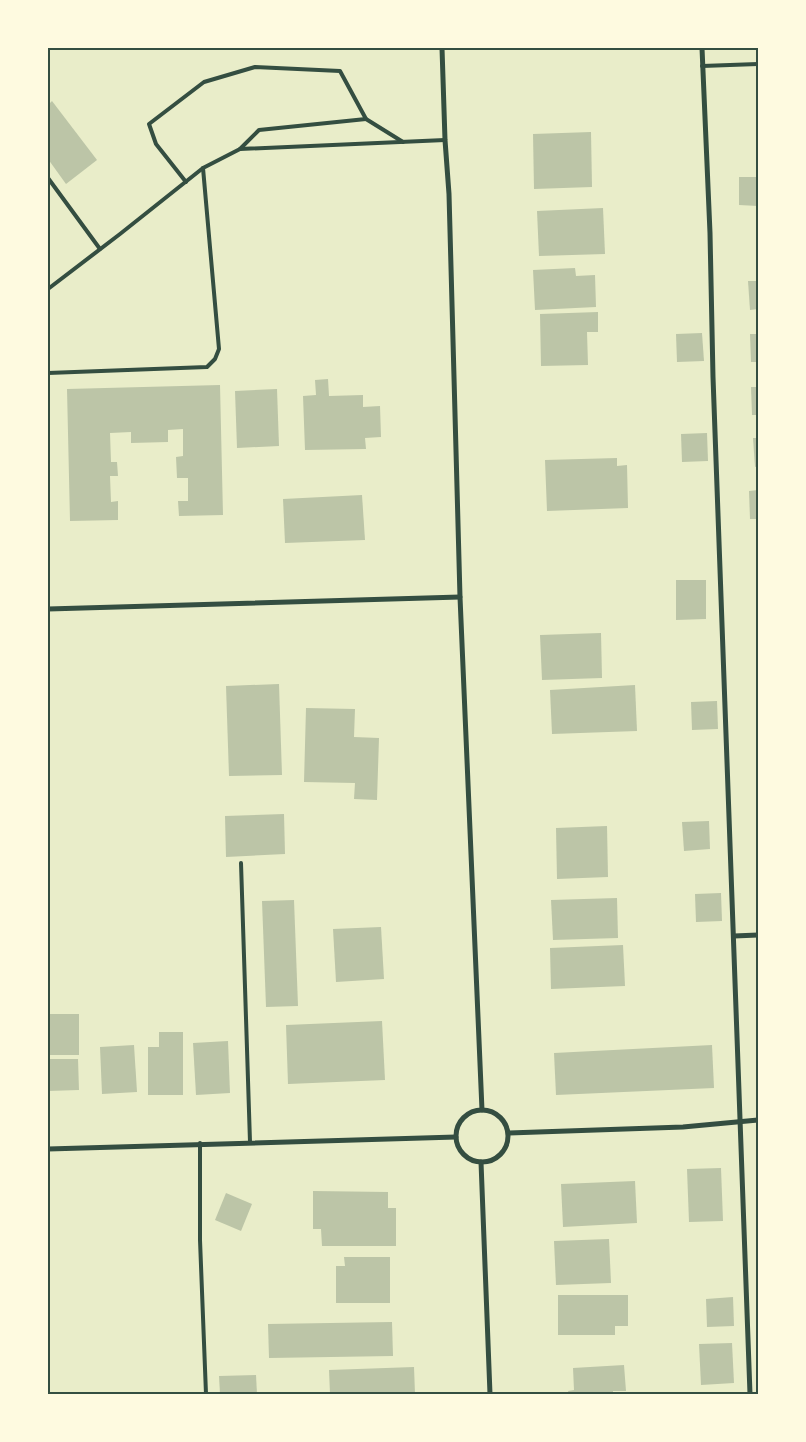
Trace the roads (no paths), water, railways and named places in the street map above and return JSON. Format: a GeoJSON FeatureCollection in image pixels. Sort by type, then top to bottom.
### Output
{"type":"FeatureCollection","features":[{"type":"Feature","properties":{"kind":"street"},"geometry":{"type":"LineString","coordinates":[[442,48],[449,194],[460,597],[482,1110]]}},
{"type":"Feature","properties":{"kind":"street"},"geometry":{"type":"LineString","coordinates":[[702,48],[750,1394]]}},
{"type":"Feature","properties":{"kind":"street"},"geometry":{"type":"LineString","coordinates":[[48,609],[460,597]]}},
{"type":"Feature","properties":{"kind":"street"},"geometry":{"type":"LineString","coordinates":[[734,936],[758,935]]}},
{"type":"Feature","properties":{"kind":"street"},"geometry":{"type":"LineString","coordinates":[[482,1110],[494,1113],[504,1121],[509,1134],[508,1145],[502,1154],[492,1161],[481,1162],[472,1160],[464,1155],[458,1146],[456,1137],[458,1127],[463,1118],[472,1112],[482,1110]]}},
{"type":"Feature","properties":{"kind":"street"},"geometry":{"type":"LineString","coordinates":[[509,1134],[683,1127],[758,1120]]}},
{"type":"Feature","properties":{"kind":"street"},"geometry":{"type":"LineString","coordinates":[[48,1149],[200,1143],[456,1137]]}},
{"type":"Feature","properties":{"kind":"street"},"geometry":{"type":"LineString","coordinates":[[481,1162],[490,1394]]}},
{"type":"Feature","properties":{"kind":"lane"},"geometry":{"type":"LineString","coordinates":[[702,66],[758,64]]}},
{"type":"Feature","properties":{"kind":"lane"},"geometry":{"type":"LineString","coordinates":[[186,182],[156,144],[149,124],[204,82],[255,67],[340,71],[366,119],[404,142]]}},
{"type":"Feature","properties":{"kind":"lane"},"geometry":{"type":"LineString","coordinates":[[48,289],[203,168],[240,149],[259,130],[366,119]]}},
{"type":"Feature","properties":{"kind":"lane"},"geometry":{"type":"LineString","coordinates":[[240,149],[445,140]]}},
{"type":"Feature","properties":{"kind":"lane"},"geometry":{"type":"LineString","coordinates":[[48,374],[207,367],[215,359],[219,349],[203,168]]}},
{"type":"Feature","properties":{"kind":"lane"},"geometry":{"type":"LineString","coordinates":[[48,178],[100,249]]}},
{"type":"Feature","properties":{"kind":"lane"},"geometry":{"type":"LineString","coordinates":[[241,863],[250,1142]]}},
{"type":"Feature","properties":{"kind":"lane"},"geometry":{"type":"LineString","coordinates":[[200,1143],[200,1240],[206,1394]]}}]}
